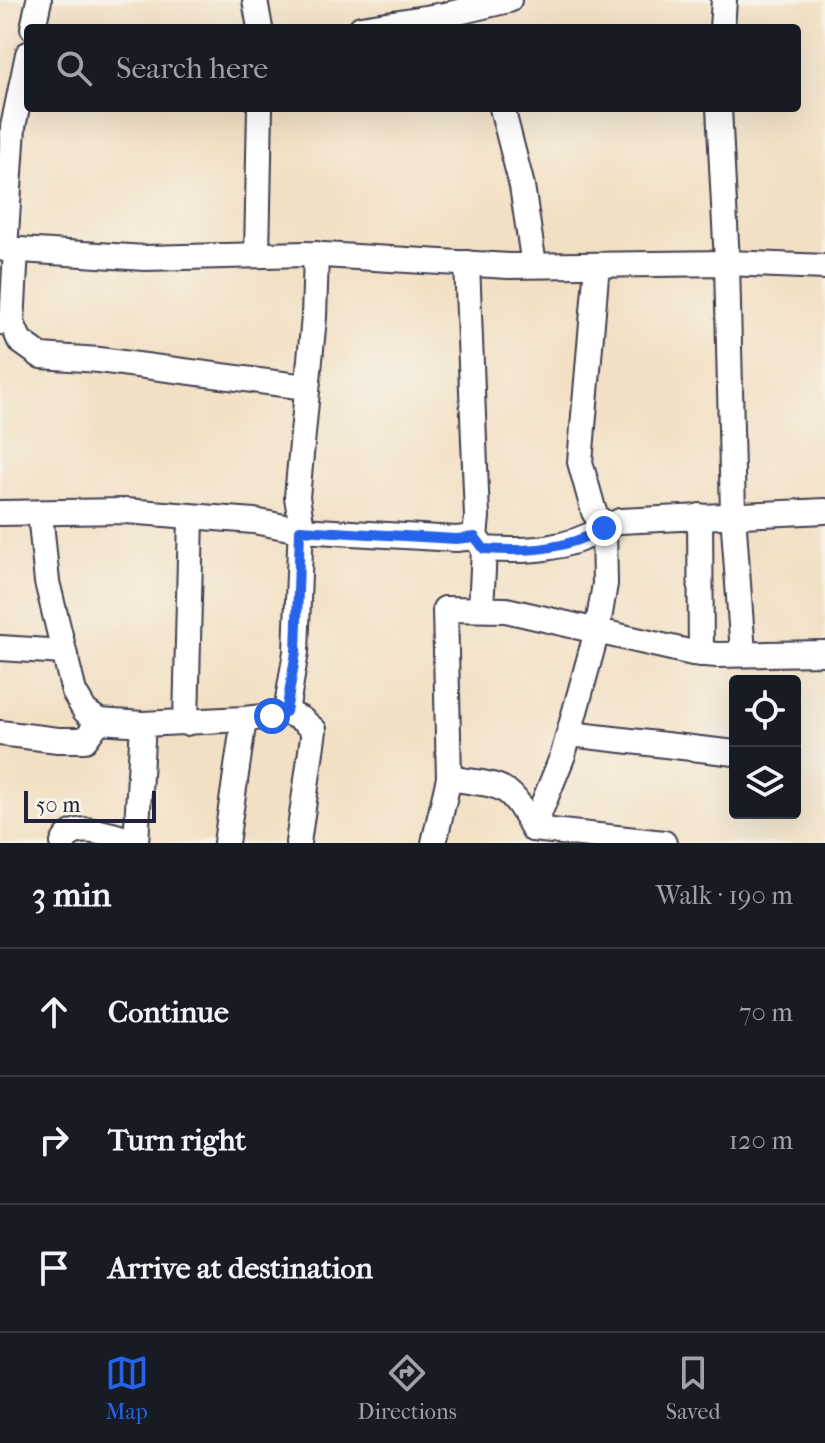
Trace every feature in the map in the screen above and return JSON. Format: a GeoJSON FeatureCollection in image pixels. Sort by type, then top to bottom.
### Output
{"type":"FeatureCollection","features":[{"type":"Feature","properties":{"kind":"street"},"geometry":{"type":"LineString","coordinates":[[34,24],[39,0]]}},
{"type":"Feature","properties":{"kind":"street"},"geometry":{"type":"LineString","coordinates":[[255,0],[259,24]]}},
{"type":"Feature","properties":{"kind":"street"},"geometry":{"type":"LineString","coordinates":[[408,24],[479,18],[509,0]]}},
{"type":"Feature","properties":{"kind":"street"},"geometry":{"type":"LineString","coordinates":[[722,24],[724,0]]}},
{"type":"Feature","properties":{"kind":"street"},"geometry":{"type":"LineString","coordinates":[[24,76],[12,142],[5,249],[145,258],[316,254],[534,265],[727,263],[825,267]]}},
{"type":"Feature","properties":{"kind":"street"},"geometry":{"type":"LineString","coordinates":[[257,255],[260,112]]}},
{"type":"Feature","properties":{"kind":"street"},"geometry":{"type":"LineString","coordinates":[[503,112],[522,186],[534,265]]}},
{"type":"Feature","properties":{"kind":"street"},"geometry":{"type":"LineString","coordinates":[[719,112],[727,263],[733,514],[743,653]]}},
{"type":"Feature","properties":{"kind":"street"},"geometry":{"type":"LineString","coordinates":[[16,250],[6,323],[20,341],[41,356],[99,360],[306,387]]}},
{"type":"Feature","properties":{"kind":"street"},"geometry":{"type":"LineString","coordinates":[[286,712],[296,652],[300,530],[297,497],[314,317],[316,254]]}},
{"type":"Feature","properties":{"kind":"street"},"geometry":{"type":"LineString","coordinates":[[467,263],[481,609]]}},
{"type":"Feature","properties":{"kind":"street"},"geometry":{"type":"LineString","coordinates":[[533,829],[570,734],[597,631],[605,584],[604,528],[594,512],[580,462],[597,265]]}},
{"type":"Feature","properties":{"kind":"street"},"geometry":{"type":"LineString","coordinates":[[0,513],[126,511],[254,521],[300,530],[456,539],[516,552],[552,548],[582,540],[620,521],[825,511]]}},
{"type":"Feature","properties":{"kind":"street"},"geometry":{"type":"LineString","coordinates":[[40,513],[47,582],[74,692],[85,711],[99,721],[143,724],[244,719],[286,712],[301,719],[314,730],[298,843]]}},
{"type":"Feature","properties":{"kind":"street"},"geometry":{"type":"LineString","coordinates":[[700,516],[701,654]]}},
{"type":"Feature","properties":{"kind":"street"},"geometry":{"type":"LineString","coordinates":[[186,723],[191,517]]}},
{"type":"Feature","properties":{"kind":"street"},"geometry":{"type":"LineString","coordinates":[[434,843],[449,778],[445,609],[506,610],[701,654],[825,653]]}},
{"type":"Feature","properties":{"kind":"street"},"geometry":{"type":"LineString","coordinates":[[0,648],[64,652]]}},
{"type":"Feature","properties":{"kind":"street"},"geometry":{"type":"LineString","coordinates":[[226,843],[244,719]]}},
{"type":"Feature","properties":{"kind":"street"},"geometry":{"type":"LineString","coordinates":[[0,733],[85,740],[99,721]]}},
{"type":"Feature","properties":{"kind":"street"},"geometry":{"type":"LineString","coordinates":[[63,843],[66,835],[86,830],[136,843],[143,724]]}},
{"type":"Feature","properties":{"kind":"street"},"geometry":{"type":"LineString","coordinates":[[570,734],[729,752]]}},
{"type":"Feature","properties":{"kind":"street"},"geometry":{"type":"LineString","coordinates":[[449,778],[509,790],[518,799],[533,829]]}},
{"type":"Feature","properties":{"kind":"street"},"geometry":{"type":"LineString","coordinates":[[533,829],[664,843]]}},
{"type":"Feature","properties":{"kind":"route"},"geometry":{"type":"LineString","coordinates":[[272,716],[286,712],[296,652],[300,530],[456,539],[475,537],[484,549],[516,552],[552,548],[582,540],[604,528]]}}]}
